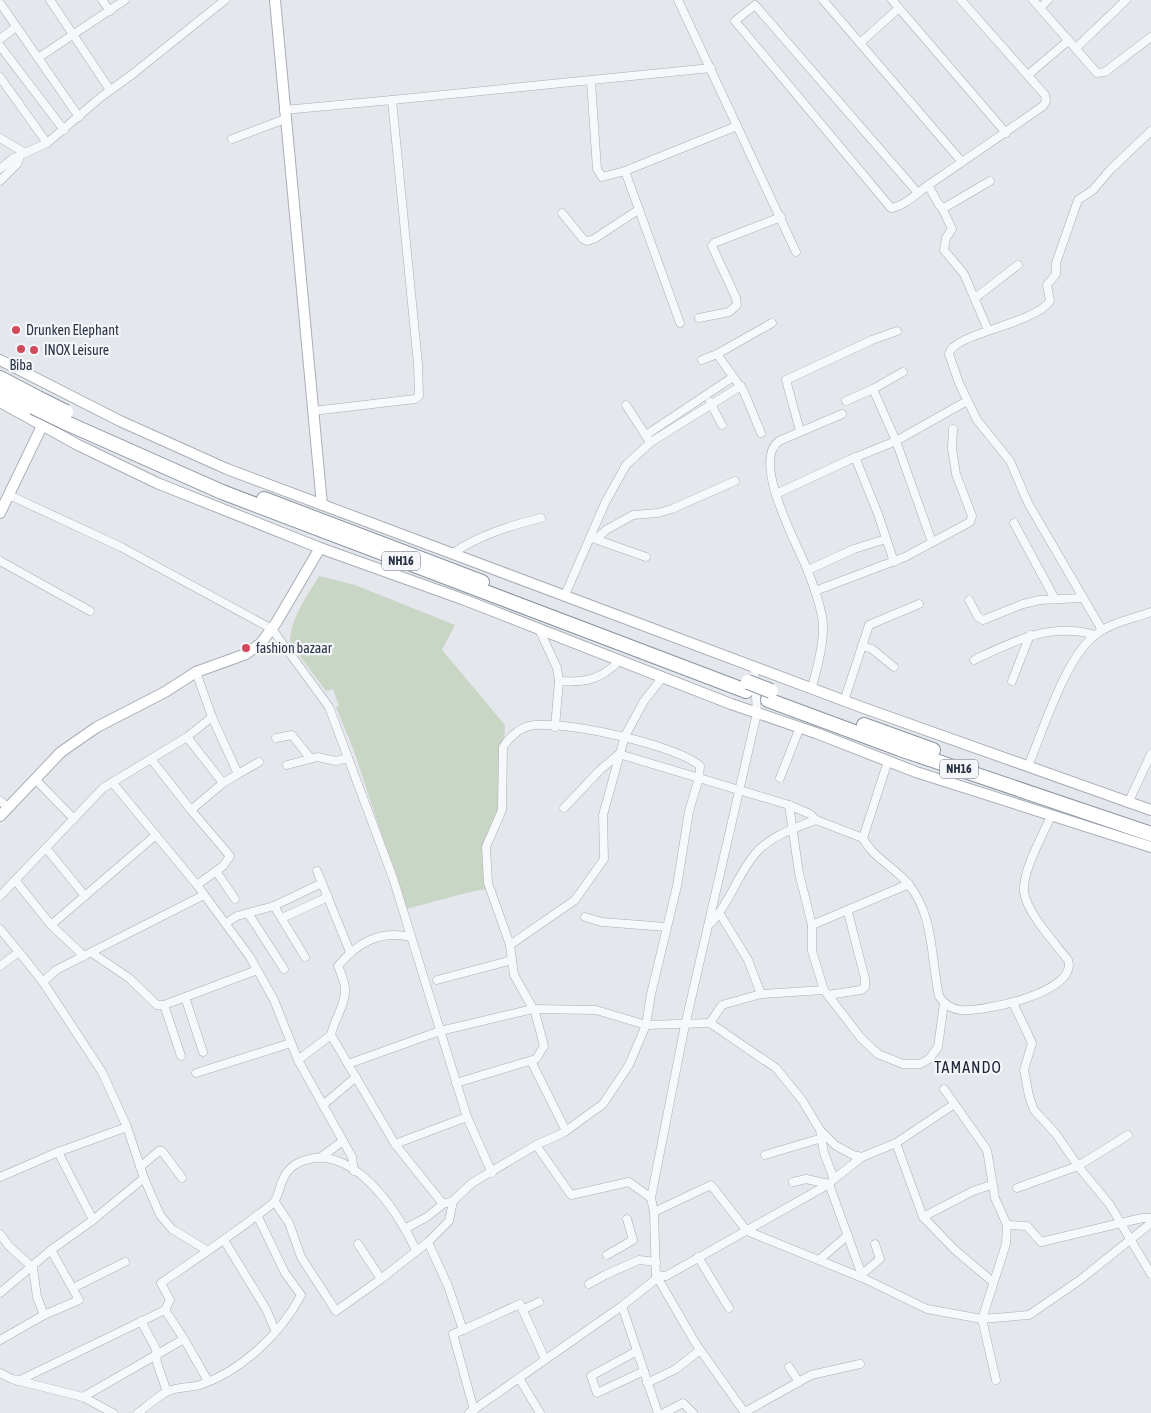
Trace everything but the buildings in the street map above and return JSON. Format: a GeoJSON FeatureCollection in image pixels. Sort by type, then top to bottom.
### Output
{"type":"FeatureCollection","features":[{"type":"Feature","properties":{"kind":"highway","name":"NH16"},"geometry":{"type":"LineString","coordinates":[[0,378],[35,402]]}},
{"type":"Feature","properties":{"kind":"highway","name":"NH16"},"geometry":{"type":"LineString","coordinates":[[0,389],[35,402],[228,485],[770,695],[900,749],[1151,834]]}},
{"type":"Feature","properties":{"kind":"highway","name":"NH16"},"geometry":{"type":"LineString","coordinates":[[770,695],[1151,824]]}},
{"type":"Feature","properties":{"kind":"street"},"geometry":{"type":"LineString","coordinates":[[50,0],[110,90]]}},
{"type":"Feature","properties":{"kind":"street"},"geometry":{"type":"LineString","coordinates":[[102,0],[110,11]]}},
{"type":"Feature","properties":{"kind":"street"},"geometry":{"type":"LineString","coordinates":[[38,58],[125,0]]}},
{"type":"Feature","properties":{"kind":"street"},"geometry":{"type":"LineString","coordinates":[[275,0],[322,505]]}},
{"type":"Feature","properties":{"kind":"street"},"geometry":{"type":"LineString","coordinates":[[678,0],[796,252]]}},
{"type":"Feature","properties":{"kind":"street"},"geometry":{"type":"LineString","coordinates":[[823,0],[962,162]]}},
{"type":"Feature","properties":{"kind":"street"},"geometry":{"type":"LineString","coordinates":[[892,0],[1006,133]]}},
{"type":"Feature","properties":{"kind":"street"},"geometry":{"type":"LineString","coordinates":[[918,193],[758,3],[734,21],[890,208],[896,207],[918,193],[1006,133],[1043,106],[1046,101],[1045,95],[961,0]]}},
{"type":"Feature","properties":{"kind":"street"},"geometry":{"type":"LineString","coordinates":[[1033,0],[1092,68],[1101,73],[1151,37]]}},
{"type":"Feature","properties":{"kind":"street"},"geometry":{"type":"LineString","coordinates":[[1040,8],[1048,0]]}},
{"type":"Feature","properties":{"kind":"street"},"geometry":{"type":"LineString","coordinates":[[1076,48],[1126,0]]}},
{"type":"Feature","properties":{"kind":"street"},"geometry":{"type":"LineString","coordinates":[[0,169],[22,155],[47,143],[221,1]]}},
{"type":"Feature","properties":{"kind":"street"},"geometry":{"type":"LineString","coordinates":[[0,4],[79,116]]}},
{"type":"Feature","properties":{"kind":"street"},"geometry":{"type":"LineString","coordinates":[[860,43],[900,8]]}},
{"type":"Feature","properties":{"kind":"street"},"geometry":{"type":"LineString","coordinates":[[0,39],[16,27]]}},
{"type":"Feature","properties":{"kind":"street"},"geometry":{"type":"LineString","coordinates":[[1028,75],[1069,40]]}},
{"type":"Feature","properties":{"kind":"street"},"geometry":{"type":"LineString","coordinates":[[0,46],[64,130]]}},
{"type":"Feature","properties":{"kind":"street"},"geometry":{"type":"LineString","coordinates":[[232,139],[285,115],[392,100],[591,82],[710,68]]}},
{"type":"Feature","properties":{"kind":"street"},"geometry":{"type":"LineString","coordinates":[[0,77],[47,143]]}},
{"type":"Feature","properties":{"kind":"street"},"geometry":{"type":"LineString","coordinates":[[591,82],[598,174],[606,177],[737,126]]}},
{"type":"Feature","properties":{"kind":"street"},"geometry":{"type":"LineString","coordinates":[[313,411],[408,401],[419,396],[418,364],[392,100]]}},
{"type":"Feature","properties":{"kind":"street"},"geometry":{"type":"LineString","coordinates":[[1102,630],[1028,504],[1010,462],[984,431],[967,401],[951,364],[950,350],[988,330],[1022,320],[1044,309],[1050,301],[1047,285],[1056,274],[1056,263],[1078,200],[1093,190],[1110,170],[1151,131]]}},
{"type":"Feature","properties":{"kind":"street"},"geometry":{"type":"LineString","coordinates":[[0,138],[22,155]]}},
{"type":"Feature","properties":{"kind":"street"},"geometry":{"type":"LineString","coordinates":[[0,181],[17,164],[22,155]]}},
{"type":"Feature","properties":{"kind":"street"},"geometry":{"type":"LineString","coordinates":[[625,171],[680,323]]}},
{"type":"Feature","properties":{"kind":"street"},"geometry":{"type":"LineString","coordinates":[[942,208],[948,207],[990,181]]}},
{"type":"Feature","properties":{"kind":"street"},"geometry":{"type":"LineString","coordinates":[[928,185],[952,229],[946,238],[944,250],[964,274],[988,330]]}},
{"type":"Feature","properties":{"kind":"street"},"geometry":{"type":"LineString","coordinates":[[562,213],[583,239],[587,241],[594,239],[638,210]]}},
{"type":"Feature","properties":{"kind":"street"},"geometry":{"type":"LineString","coordinates":[[699,318],[729,312],[737,305],[736,298],[714,255],[712,246],[714,243],[781,217]]}},
{"type":"Feature","properties":{"kind":"street"},"geometry":{"type":"LineString","coordinates":[[975,298],[1018,265]]}},
{"type":"Feature","properties":{"kind":"street"},"geometry":{"type":"LineString","coordinates":[[702,360],[718,354],[772,323]]}},
{"type":"Feature","properties":{"kind":"street"},"geometry":{"type":"LineString","coordinates":[[800,431],[786,380],[872,340],[897,331]]}},
{"type":"Feature","properties":{"kind":"street"},"geometry":{"type":"LineString","coordinates":[[718,354],[741,386],[752,406],[761,432]]}},
{"type":"Feature","properties":{"kind":"street"},"geometry":{"type":"LineString","coordinates":[[0,360],[120,421],[227,469],[844,701],[1151,810]]}},
{"type":"Feature","properties":{"kind":"street"},"geometry":{"type":"LineString","coordinates":[[846,401],[873,389],[903,372]]}},
{"type":"Feature","properties":{"kind":"street"},"geometry":{"type":"LineString","coordinates":[[646,435],[733,377]]}},
{"type":"Feature","properties":{"kind":"street"},"geometry":{"type":"LineString","coordinates":[[565,595],[626,465],[651,442],[741,386]]}},
{"type":"Feature","properties":{"kind":"street"},"geometry":{"type":"LineString","coordinates":[[873,389],[896,441],[932,542]]}},
{"type":"Feature","properties":{"kind":"street"},"geometry":{"type":"LineString","coordinates":[[706,396],[722,424]]}},
{"type":"Feature","properties":{"kind":"street"},"geometry":{"type":"LineString","coordinates":[[776,494],[855,457],[896,441],[967,401]]}},
{"type":"Feature","properties":{"kind":"street"},"geometry":{"type":"LineString","coordinates":[[0,402],[42,426],[157,482],[320,548],[465,600],[662,678],[800,727],[888,761],[981,794],[1151,846]]}},
{"type":"Feature","properties":{"kind":"street"},"geometry":{"type":"LineString","coordinates":[[626,405],[651,442]]}},
{"type":"Feature","properties":{"kind":"street"},"geometry":{"type":"LineString","coordinates":[[812,688],[823,630],[822,616],[808,570],[776,494],[770,466],[771,452],[774,445],[779,441],[842,414]]}},
{"type":"Feature","properties":{"kind":"street"},"geometry":{"type":"LineString","coordinates":[[0,513],[42,426]]}},
{"type":"Feature","properties":{"kind":"street"},"geometry":{"type":"LineString","coordinates":[[815,592],[894,562],[965,526],[972,516],[956,474],[952,448],[953,429]]}},
{"type":"Feature","properties":{"kind":"street"},"geometry":{"type":"LineString","coordinates":[[855,457],[894,562]]}},
{"type":"Feature","properties":{"kind":"street"},"geometry":{"type":"LineString","coordinates":[[593,538],[633,515],[658,513],[672,509],[734,481]]}},
{"type":"Feature","properties":{"kind":"street"},"geometry":{"type":"LineString","coordinates":[[9,495],[121,546],[272,629],[329,707],[393,878],[456,1083],[492,1173]]}},
{"type":"Feature","properties":{"kind":"street"},"geometry":{"type":"LineString","coordinates":[[453,553],[467,544],[503,528],[541,518]]}},
{"type":"Feature","properties":{"kind":"street"},"geometry":{"type":"LineString","coordinates":[[1014,523],[1055,599]]}},
{"type":"Feature","properties":{"kind":"street"},"geometry":{"type":"LineString","coordinates":[[593,538],[646,557]]}},
{"type":"Feature","properties":{"kind":"street"},"geometry":{"type":"LineString","coordinates":[[808,570],[854,549],[886,539]]}},
{"type":"Feature","properties":{"kind":"street"},"geometry":{"type":"LineString","coordinates":[[0,816],[4,804],[35,779],[61,752],[97,727],[165,692],[196,672],[246,654],[261,643],[272,629],[320,548]]}},
{"type":"Feature","properties":{"kind":"street"},"geometry":{"type":"LineString","coordinates":[[0,562],[90,611]]}},
{"type":"Feature","properties":{"kind":"street"},"geometry":{"type":"LineString","coordinates":[[969,600],[978,617],[983,620],[1024,604],[1055,599],[1082,598]]}},
{"type":"Feature","properties":{"kind":"street"},"geometry":{"type":"LineString","coordinates":[[844,701],[869,625],[919,604]]}},
{"type":"Feature","properties":{"kind":"street"},"geometry":{"type":"LineString","coordinates":[[1028,766],[1067,675],[1079,652],[1102,630],[1151,612]]}},
{"type":"Feature","properties":{"kind":"street"},"geometry":{"type":"LineString","coordinates":[[540,631],[542,640],[555,661],[559,681],[556,727]]}},
{"type":"Feature","properties":{"kind":"street"},"geometry":{"type":"LineString","coordinates":[[974,660],[1030,635],[1061,631],[1095,635]]}},
{"type":"Feature","properties":{"kind":"street"},"geometry":{"type":"LineString","coordinates":[[1012,681],[1030,635]]}},
{"type":"Feature","properties":{"kind":"street"},"geometry":{"type":"LineString","coordinates":[[862,646],[872,649],[894,667]]}},
{"type":"Feature","properties":{"kind":"street"},"geometry":{"type":"LineString","coordinates":[[559,681],[593,680],[612,668],[618,661]]}},
{"type":"Feature","properties":{"kind":"street"},"geometry":{"type":"LineString","coordinates":[[539,1302],[520,1303],[453,1334],[471,1412],[622,1306],[656,1279],[654,1212],[651,1198],[686,1024],[757,713],[754,667]]}},
{"type":"Feature","properties":{"kind":"street"},"geometry":{"type":"LineString","coordinates":[[196,672],[212,717],[238,774]]}},
{"type":"Feature","properties":{"kind":"street"},"geometry":{"type":"LineString","coordinates":[[510,945],[575,900],[604,859],[603,815],[619,754],[625,736],[644,701],[662,678]]}},
{"type":"Feature","properties":{"kind":"street"},"geometry":{"type":"LineString","coordinates":[[0,896],[103,788],[187,737],[212,717]]}},
{"type":"Feature","properties":{"kind":"street"},"geometry":{"type":"LineString","coordinates":[[406,1228],[427,1217],[443,1204],[453,1200],[472,1183],[566,1131],[603,1104],[629,1065],[646,1025],[666,928],[677,886],[689,811],[699,778],[700,766],[696,762],[625,736],[556,727],[528,726],[507,741],[502,747],[502,810],[486,847],[488,883],[510,945],[514,975],[533,1009],[544,1046],[536,1059],[456,1083]]}},
{"type":"Feature","properties":{"kind":"street"},"geometry":{"type":"LineString","coordinates":[[780,778],[800,727]]}},
{"type":"Feature","properties":{"kind":"street"},"geometry":{"type":"LineString","coordinates":[[276,738],[292,735],[310,758]]}},
{"type":"Feature","properties":{"kind":"street"},"geometry":{"type":"LineString","coordinates":[[187,737],[223,782]]}},
{"type":"Feature","properties":{"kind":"street"},"geometry":{"type":"LineString","coordinates":[[619,754],[788,805],[810,814],[816,820],[863,838],[909,884],[923,913],[930,936],[939,996],[944,1003],[962,1010],[1013,1003],[1031,996],[1064,977],[1070,966],[1034,914],[1024,892],[1026,877],[1051,816]]}},
{"type":"Feature","properties":{"kind":"street"},"geometry":{"type":"LineString","coordinates":[[564,808],[600,770],[619,754]]}},
{"type":"Feature","properties":{"kind":"street"},"geometry":{"type":"LineString","coordinates":[[1128,803],[1151,754]]}},
{"type":"Feature","properties":{"kind":"street"},"geometry":{"type":"LineString","coordinates":[[287,765],[322,756],[338,761],[348,758]]}},
{"type":"Feature","properties":{"kind":"street"},"geometry":{"type":"LineString","coordinates":[[151,759],[191,810],[229,853],[229,859],[196,885]]}},
{"type":"Feature","properties":{"kind":"street"},"geometry":{"type":"LineString","coordinates":[[863,838],[888,761]]}},
{"type":"Feature","properties":{"kind":"street"},"geometry":{"type":"LineString","coordinates":[[191,810],[223,782],[259,762]]}},
{"type":"Feature","properties":{"kind":"street"},"geometry":{"type":"LineString","coordinates":[[35,779],[74,818]]}},
{"type":"Feature","properties":{"kind":"street"},"geometry":{"type":"LineString","coordinates":[[112,782],[226,923],[257,970],[274,1000],[298,1060],[352,1157],[354,1171]]}},
{"type":"Feature","properties":{"kind":"street"},"geometry":{"type":"LineString","coordinates":[[788,805],[799,873],[812,925],[812,951],[826,992],[862,1038],[878,1054],[903,1064],[920,1064],[935,1053],[938,1047],[944,1003]]}},
{"type":"Feature","properties":{"kind":"street"},"geometry":{"type":"LineString","coordinates":[[710,924],[720,914],[754,854],[763,846],[792,830],[816,820]]}},
{"type":"Feature","properties":{"kind":"street"},"geometry":{"type":"LineString","coordinates":[[51,925],[156,835]]}},
{"type":"Feature","properties":{"kind":"street"},"geometry":{"type":"LineString","coordinates":[[46,848],[85,896]]}},
{"type":"Feature","properties":{"kind":"street"},"geometry":{"type":"LineString","coordinates":[[216,871],[235,899]]}},
{"type":"Feature","properties":{"kind":"street"},"geometry":{"type":"LineString","coordinates":[[317,871],[350,952]]}},
{"type":"Feature","properties":{"kind":"street"},"geometry":{"type":"LineString","coordinates":[[15,880],[51,925],[88,955],[130,978],[153,1003],[164,1005],[257,970]]}},
{"type":"Feature","properties":{"kind":"street"},"geometry":{"type":"LineString","coordinates":[[226,923],[237,916],[274,906],[322,883]]}},
{"type":"Feature","properties":{"kind":"street"},"geometry":{"type":"LineString","coordinates":[[812,925],[848,912],[909,884]]}},
{"type":"Feature","properties":{"kind":"street"},"geometry":{"type":"LineString","coordinates":[[43,982],[56,970],[204,895]]}},
{"type":"Feature","properties":{"kind":"street"},"geometry":{"type":"LineString","coordinates":[[282,918],[328,897]]}},
{"type":"Feature","properties":{"kind":"street"},"geometry":{"type":"LineString","coordinates":[[274,906],[305,958]]}},
{"type":"Feature","properties":{"kind":"street"},"geometry":{"type":"LineString","coordinates":[[710,1023],[722,1005],[761,994],[861,990],[866,984],[848,912]]}},
{"type":"Feature","properties":{"kind":"street"},"geometry":{"type":"LineString","coordinates":[[248,913],[284,969]]}},
{"type":"Feature","properties":{"kind":"street"},"geometry":{"type":"LineString","coordinates":[[720,914],[748,960],[761,994]]}},
{"type":"Feature","properties":{"kind":"street"},"geometry":{"type":"LineString","coordinates":[[585,917],[602,922],[666,928]]}},
{"type":"Feature","properties":{"kind":"street"},"geometry":{"type":"LineString","coordinates":[[0,929],[43,982],[102,1072],[127,1127],[144,1178],[160,1215],[172,1229],[208,1251]]}},
{"type":"Feature","properties":{"kind":"street"},"geometry":{"type":"LineString","coordinates":[[411,937],[395,933],[371,939],[350,952],[338,966],[346,988],[343,1004],[333,1021],[331,1034],[396,1144],[443,1204]]}},
{"type":"Feature","properties":{"kind":"street"},"geometry":{"type":"LineString","coordinates":[[0,966],[19,952]]}},
{"type":"Feature","properties":{"kind":"street"},"geometry":{"type":"LineString","coordinates":[[438,980],[512,960]]}},
{"type":"Feature","properties":{"kind":"street"},"geometry":{"type":"LineString","coordinates":[[185,997],[203,1052]]}},
{"type":"Feature","properties":{"kind":"street"},"geometry":{"type":"LineString","coordinates":[[1013,1003],[1032,1042],[1024,1070],[1034,1110],[1060,1140],[1078,1166],[1110,1205],[1151,1274]]}},
{"type":"Feature","properties":{"kind":"street"},"geometry":{"type":"LineString","coordinates":[[164,1005],[180,1056]]}},
{"type":"Feature","properties":{"kind":"street"},"geometry":{"type":"LineString","coordinates":[[348,1064],[440,1031],[533,1009],[596,1010],[646,1025],[710,1023],[776,1068],[802,1100],[821,1134],[831,1181],[862,1276]]}},
{"type":"Feature","properties":{"kind":"street"},"geometry":{"type":"LineString","coordinates":[[298,1060],[331,1034]]}},
{"type":"Feature","properties":{"kind":"street"},"geometry":{"type":"LineString","coordinates":[[196,1073],[291,1043]]}},
{"type":"Feature","properties":{"kind":"street"},"geometry":{"type":"LineString","coordinates":[[531,1061],[566,1131]]}},
{"type":"Feature","properties":{"kind":"street"},"geometry":{"type":"LineString","coordinates":[[323,1105],[356,1077]]}},
{"type":"Feature","properties":{"kind":"street"},"geometry":{"type":"LineString","coordinates":[[944,1089],[987,1150],[992,1171],[991,1185],[1007,1225],[1006,1244],[982,1319],[996,1380]]}},
{"type":"Feature","properties":{"kind":"street"},"geometry":{"type":"LineString","coordinates":[[656,1275],[666,1276],[747,1231],[831,1181],[862,1157],[896,1143],[954,1105]]}},
{"type":"Feature","properties":{"kind":"street"},"geometry":{"type":"LineString","coordinates":[[396,1144],[468,1117]]}},
{"type":"Feature","properties":{"kind":"street"},"geometry":{"type":"LineString","coordinates":[[0,1177],[58,1152],[127,1127]]}},
{"type":"Feature","properties":{"kind":"street"},"geometry":{"type":"LineString","coordinates":[[765,1156],[821,1134]]}},
{"type":"Feature","properties":{"kind":"street"},"geometry":{"type":"LineString","coordinates":[[821,1134],[844,1152],[862,1157]]}},
{"type":"Feature","properties":{"kind":"street"},"geometry":{"type":"LineString","coordinates":[[1017,1188],[1078,1166],[1128,1136]]}},
{"type":"Feature","properties":{"kind":"street"},"geometry":{"type":"LineString","coordinates":[[18,1381],[165,1310],[170,1300],[161,1283],[275,1202],[281,1179],[296,1164],[321,1157],[343,1141]]}},
{"type":"Feature","properties":{"kind":"street"},"geometry":{"type":"LineString","coordinates":[[896,1143],[923,1216],[955,1250],[993,1282]]}},
{"type":"Feature","properties":{"kind":"street"},"geometry":{"type":"LineString","coordinates":[[536,1146],[571,1195],[628,1182],[651,1198]]}},
{"type":"Feature","properties":{"kind":"street"},"geometry":{"type":"LineString","coordinates":[[140,1166],[159,1151],[162,1151],[182,1178]]}},
{"type":"Feature","properties":{"kind":"street"},"geometry":{"type":"LineString","coordinates":[[58,1152],[93,1220]]}},
{"type":"Feature","properties":{"kind":"street"},"geometry":{"type":"LineString","coordinates":[[321,1157],[354,1171],[372,1182],[406,1228],[416,1250]]}},
{"type":"Feature","properties":{"kind":"street"},"geometry":{"type":"LineString","coordinates":[[0,1293],[144,1178]]}},
{"type":"Feature","properties":{"kind":"street"},"geometry":{"type":"LineString","coordinates":[[793,1182],[806,1179],[831,1181]]}},
{"type":"Feature","properties":{"kind":"street"},"geometry":{"type":"LineString","coordinates":[[923,1216],[972,1191],[991,1185]]}},
{"type":"Feature","properties":{"kind":"street"},"geometry":{"type":"LineString","coordinates":[[654,1212],[711,1186],[747,1231],[862,1276],[927,1309],[982,1319],[1029,1316],[1151,1224]]}},
{"type":"Feature","properties":{"kind":"street"},"geometry":{"type":"LineString","coordinates":[[275,1202],[289,1223],[301,1257],[336,1311],[428,1242],[449,1221],[453,1200]]}},
{"type":"Feature","properties":{"kind":"street"},"geometry":{"type":"LineString","coordinates":[[138,1413],[167,1392],[208,1381],[235,1368],[265,1342],[295,1307],[301,1295],[285,1273],[257,1215]]}},
{"type":"Feature","properties":{"kind":"street"},"geometry":{"type":"LineString","coordinates":[[1007,1225],[1027,1226],[1041,1242],[1151,1218]]}},
{"type":"Feature","properties":{"kind":"street"},"geometry":{"type":"LineString","coordinates":[[607,1255],[633,1240],[627,1219]]}},
{"type":"Feature","properties":{"kind":"street"},"geometry":{"type":"LineString","coordinates":[[0,1234],[9,1246],[33,1268],[37,1297],[44,1315]]}},
{"type":"Feature","properties":{"kind":"street"},"geometry":{"type":"LineString","coordinates":[[819,1260],[848,1235]]}},
{"type":"Feature","properties":{"kind":"street"},"geometry":{"type":"LineString","coordinates":[[224,1240],[266,1309],[275,1330]]}},
{"type":"Feature","properties":{"kind":"street"},"geometry":{"type":"LineString","coordinates":[[428,1242],[448,1286],[463,1330]]}},
{"type":"Feature","properties":{"kind":"street"},"geometry":{"type":"LineString","coordinates":[[358,1244],[381,1279]]}},
{"type":"Feature","properties":{"kind":"street"},"geometry":{"type":"LineString","coordinates":[[862,1276],[880,1259],[875,1244]]}},
{"type":"Feature","properties":{"kind":"street"},"geometry":{"type":"LineString","coordinates":[[0,1340],[44,1315],[79,1300],[52,1250]]}},
{"type":"Feature","properties":{"kind":"street"},"geometry":{"type":"LineString","coordinates":[[698,1257],[729,1308]]}},
{"type":"Feature","properties":{"kind":"street"},"geometry":{"type":"LineString","coordinates":[[590,1284],[604,1275],[639,1260],[656,1262]]}},
{"type":"Feature","properties":{"kind":"street"},"geometry":{"type":"LineString","coordinates":[[73,1288],[125,1262]]}},
{"type":"Feature","properties":{"kind":"street"},"geometry":{"type":"LineString","coordinates":[[656,1275],[700,1350],[745,1412],[811,1375],[860,1364]]}},
{"type":"Feature","properties":{"kind":"street"},"geometry":{"type":"LineString","coordinates":[[520,1303],[546,1359]]}},
{"type":"Feature","properties":{"kind":"street"},"geometry":{"type":"LineString","coordinates":[[622,1306],[658,1413]]}},
{"type":"Feature","properties":{"kind":"street"},"geometry":{"type":"LineString","coordinates":[[165,1310],[208,1381]]}},
{"type":"Feature","properties":{"kind":"street"},"geometry":{"type":"LineString","coordinates":[[141,1321],[156,1349],[157,1363],[167,1392]]}},
{"type":"Feature","properties":{"kind":"street"},"geometry":{"type":"LineString","coordinates":[[82,1397],[184,1339]]}},
{"type":"Feature","properties":{"kind":"street"},"geometry":{"type":"LineString","coordinates":[[647,1383],[676,1369],[700,1350]]}},
{"type":"Feature","properties":{"kind":"street"},"geometry":{"type":"LineString","coordinates":[[638,1351],[591,1376],[597,1393],[644,1371]]}},
{"type":"Feature","properties":{"kind":"street"},"geometry":{"type":"LineString","coordinates":[[789,1367],[799,1382]]}},
{"type":"Feature","properties":{"kind":"street"},"geometry":{"type":"LineString","coordinates":[[0,1373],[18,1381],[82,1397],[103,1411],[113,1413]]}},
{"type":"Feature","properties":{"kind":"street"},"geometry":{"type":"LineString","coordinates":[[519,1378],[540,1413]]}},
{"type":"Feature","properties":{"kind":"street"},"geometry":{"type":"LineString","coordinates":[[664,1413],[679,1402],[686,1405],[694,1413]]}},
{"type":"Feature","properties":{"kind":"green space"},"geometry":{"type":"Polygon","coordinates":[[[319,576],[355,585],[455,625],[442,650],[505,725],[500,811],[485,848],[488,889],[406,909],[354,751],[336,707],[339,706],[333,689],[326,691],[290,643],[296,616],[319,576]]]}},
{"type":"Feature","properties":{"kind":"place","name":"Drunken Elephant"},"geometry":{"type":"Point","coordinates":[16,330]}},
{"type":"Feature","properties":{"kind":"place","name":"Biba"},"geometry":{"type":"Point","coordinates":[21,349]}},
{"type":"Feature","properties":{"kind":"place","name":"INOX Leisure"},"geometry":{"type":"Point","coordinates":[34,350]}},
{"type":"Feature","properties":{"kind":"place","name":"fashion bazaar"},"geometry":{"type":"Point","coordinates":[246,648]}},
{"type":"Feature","properties":{"kind":"district","name":"TAMANDO"},"geometry":{"type":"Point","coordinates":[968,1067]}}]}
